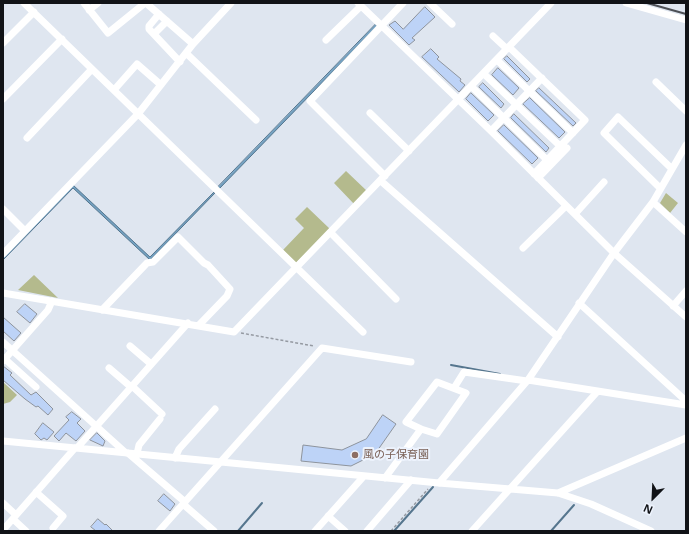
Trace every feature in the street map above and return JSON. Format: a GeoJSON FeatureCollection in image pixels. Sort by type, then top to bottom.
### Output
{"type":"FeatureCollection","features":[{"type":"Feature","properties":{"kind":"street"},"geometry":{"type":"LineString","coordinates":[[24,3],[363,332]]}},
{"type":"Feature","properties":{"kind":"street"},"geometry":{"type":"LineString","coordinates":[[84,3],[108,33],[146,3],[193,44]]}},
{"type":"Feature","properties":{"kind":"street"},"geometry":{"type":"LineString","coordinates":[[89,10],[98,3]]}},
{"type":"Feature","properties":{"kind":"street"},"geometry":{"type":"LineString","coordinates":[[3,254],[138,114],[193,44],[231,3]]}},
{"type":"Feature","properties":{"kind":"street"},"geometry":{"type":"LineString","coordinates":[[403,3],[310,101],[383,178],[558,337]]}},
{"type":"Feature","properties":{"kind":"street"},"geometry":{"type":"LineString","coordinates":[[430,3],[452,24]]}},
{"type":"Feature","properties":{"kind":"street"},"geometry":{"type":"LineString","coordinates":[[3,293],[188,323],[234,332],[472,87],[551,3]]}},
{"type":"Feature","properties":{"kind":"street"},"geometry":{"type":"LineString","coordinates":[[626,3],[686,20]]}},
{"type":"Feature","properties":{"kind":"street"},"geometry":{"type":"LineString","coordinates":[[326,40],[360,4],[614,253],[686,317]]}},
{"type":"Feature","properties":{"kind":"street"},"geometry":{"type":"LineString","coordinates":[[3,43],[34,12]]}},
{"type":"Feature","properties":{"kind":"street"},"geometry":{"type":"LineString","coordinates":[[159,14],[149,26],[149,29],[180,62]]}},
{"type":"Feature","properties":{"kind":"street"},"geometry":{"type":"LineString","coordinates":[[154,34],[167,21]]}},
{"type":"Feature","properties":{"kind":"street"},"geometry":{"type":"LineString","coordinates":[[493,36],[542,78],[585,120],[563,147],[536,176]]}},
{"type":"Feature","properties":{"kind":"street"},"geometry":{"type":"LineString","coordinates":[[3,99],[62,39]]}},
{"type":"Feature","properties":{"kind":"street"},"geometry":{"type":"LineString","coordinates":[[186,53],[256,120]]}},
{"type":"Feature","properties":{"kind":"street"},"geometry":{"type":"LineString","coordinates":[[497,60],[573,133]]}},
{"type":"Feature","properties":{"kind":"street"},"geometry":{"type":"LineString","coordinates":[[114,90],[137,64],[161,85]]}},
{"type":"Feature","properties":{"kind":"street"},"geometry":{"type":"LineString","coordinates":[[27,138],[92,69]]}},
{"type":"Feature","properties":{"kind":"street"},"geometry":{"type":"LineString","coordinates":[[484,74],[563,147]]}},
{"type":"Feature","properties":{"kind":"street"},"geometry":{"type":"LineString","coordinates":[[491,131],[542,78]]}},
{"type":"Feature","properties":{"kind":"street"},"geometry":{"type":"LineString","coordinates":[[656,82],[686,111]]}},
{"type":"Feature","properties":{"kind":"street"},"geometry":{"type":"LineString","coordinates":[[472,87],[548,160]]}},
{"type":"Feature","properties":{"kind":"street"},"geometry":{"type":"LineString","coordinates":[[370,113],[409,151]]}},
{"type":"Feature","properties":{"kind":"street"},"geometry":{"type":"LineString","coordinates":[[660,188],[604,133],[618,116],[671,168]]}},
{"type":"Feature","properties":{"kind":"street"},"geometry":{"type":"LineString","coordinates":[[436,483],[527,380],[558,337],[579,303],[614,253],[653,202],[671,168],[686,145]]}},
{"type":"Feature","properties":{"kind":"street"},"geometry":{"type":"LineString","coordinates":[[536,176],[548,160],[563,147]]}},
{"type":"Feature","properties":{"kind":"street"},"geometry":{"type":"LineString","coordinates":[[575,214],[604,182]]}},
{"type":"Feature","properties":{"kind":"street"},"geometry":{"type":"LineString","coordinates":[[653,202],[686,232]]}},
{"type":"Feature","properties":{"kind":"street"},"geometry":{"type":"LineString","coordinates":[[523,248],[566,206]]}},
{"type":"Feature","properties":{"kind":"street"},"geometry":{"type":"LineString","coordinates":[[3,209],[25,232]]}},
{"type":"Feature","properties":{"kind":"street"},"geometry":{"type":"LineString","coordinates":[[331,233],[396,299]]}},
{"type":"Feature","properties":{"kind":"street"},"geometry":{"type":"LineString","coordinates":[[102,310],[147,263],[153,262],[178,237],[208,265],[230,289],[227,296],[199,325]]}},
{"type":"Feature","properties":{"kind":"street"},"geometry":{"type":"LineString","coordinates":[[673,306],[686,291]]}},
{"type":"Feature","properties":{"kind":"street"},"geometry":{"type":"LineString","coordinates":[[36,387],[4,360],[48,310],[52,301]]}},
{"type":"Feature","properties":{"kind":"street"},"geometry":{"type":"LineString","coordinates":[[579,303],[686,401]]}},
{"type":"Feature","properties":{"kind":"street"},"geometry":{"type":"LineString","coordinates":[[3,530],[188,323]]}},
{"type":"Feature","properties":{"kind":"street"},"geometry":{"type":"LineString","coordinates":[[3,342],[214,531]]}},
{"type":"Feature","properties":{"kind":"street"},"geometry":{"type":"LineString","coordinates":[[130,346],[151,364]]}},
{"type":"Feature","properties":{"kind":"street"},"geometry":{"type":"LineString","coordinates":[[159,531],[322,348],[412,362]]}},
{"type":"Feature","properties":{"kind":"street"},"geometry":{"type":"LineString","coordinates":[[109,368],[132,386],[161,417],[139,445],[137,454]]}},
{"type":"Feature","properties":{"kind":"street"},"geometry":{"type":"LineString","coordinates":[[454,388],[464,372],[527,380],[686,405]]}},
{"type":"Feature","properties":{"kind":"street"},"geometry":{"type":"LineString","coordinates":[[437,382],[466,393],[437,434],[421,428],[406,422],[437,382]]}},
{"type":"Feature","properties":{"kind":"street"},"geometry":{"type":"LineString","coordinates":[[472,531],[598,392]]}},
{"type":"Feature","properties":{"kind":"street"},"geometry":{"type":"LineString","coordinates":[[175,458],[179,449],[215,409]]}},
{"type":"Feature","properties":{"kind":"street"},"geometry":{"type":"LineString","coordinates":[[385,478],[421,428]]}},
{"type":"Feature","properties":{"kind":"street"},"geometry":{"type":"LineString","coordinates":[[558,493],[686,438]]}},
{"type":"Feature","properties":{"kind":"street"},"geometry":{"type":"LineString","coordinates":[[3,442],[436,483],[558,493],[590,504],[651,531]]}},
{"type":"Feature","properties":{"kind":"street"},"geometry":{"type":"LineString","coordinates":[[315,531],[364,476]]}},
{"type":"Feature","properties":{"kind":"street"},"geometry":{"type":"LineString","coordinates":[[367,531],[411,480]]}},
{"type":"Feature","properties":{"kind":"street"},"geometry":{"type":"LineString","coordinates":[[36,492],[63,516],[53,528]]}},
{"type":"Feature","properties":{"kind":"street"},"geometry":{"type":"LineString","coordinates":[[3,503],[26,531]]}},
{"type":"Feature","properties":{"kind":"street"},"geometry":{"type":"LineString","coordinates":[[328,516],[345,531]]}},
{"type":"Feature","properties":{"kind":"path"},"geometry":{"type":"LineString","coordinates":[[234,332],[322,348]]}},
{"type":"Feature","properties":{"kind":"path"},"geometry":{"type":"LineString","coordinates":[[391,531],[436,483]]}},
{"type":"Feature","properties":{"kind":"green space"},"geometry":{"type":"Polygon","coordinates":[[[346,171],[367,191],[354,204],[334,183],[346,171]]]}},
{"type":"Feature","properties":{"kind":"green space"},"geometry":{"type":"Polygon","coordinates":[[[666,193],[678,203],[670,213],[660,203],[666,193]]]}},
{"type":"Feature","properties":{"kind":"green space"},"geometry":{"type":"Polygon","coordinates":[[[307,207],[330,229],[296,263],[283,250],[304,228],[295,219],[307,207]]]}},
{"type":"Feature","properties":{"kind":"green space"},"geometry":{"type":"Polygon","coordinates":[[[34,275],[58,298],[18,290],[34,275]]]}},
{"type":"Feature","properties":{"kind":"green space"},"geometry":{"type":"Polygon","coordinates":[[[3,382],[17,395],[10,402],[3,404],[3,382]]]}},
{"type":"Feature","properties":{"kind":"water"},"geometry":{"type":"Polygon","coordinates":[[[376,24],[377,26],[219,189],[218,187],[376,24]]]}},
{"type":"Feature","properties":{"kind":"water"},"geometry":{"type":"Polygon","coordinates":[[[73,185],[150,257],[214,192],[215,193],[150,260],[73,188],[3,260],[3,257],[73,185]]]}},
{"type":"Feature","properties":{"kind":"building"},"geometry":{"type":"Polygon","coordinates":[[[425,7],[435,17],[412,38],[415,40],[409,45],[389,25],[395,21],[403,29],[425,7]]]}},
{"type":"Feature","properties":{"kind":"building"},"geometry":{"type":"Polygon","coordinates":[[[431,49],[439,57],[437,59],[461,79],[460,81],[465,85],[459,92],[422,57],[431,49]]]}},
{"type":"Feature","properties":{"kind":"building"},"geometry":{"type":"Polygon","coordinates":[[[507,56],[530,79],[527,82],[504,59],[507,56]]]}},
{"type":"Feature","properties":{"kind":"building"},"geometry":{"type":"Polygon","coordinates":[[[498,68],[519,88],[513,95],[492,75],[498,68]]]}},
{"type":"Feature","properties":{"kind":"building"},"geometry":{"type":"Polygon","coordinates":[[[483,83],[504,104],[501,108],[479,87],[483,83]]]}},
{"type":"Feature","properties":{"kind":"building"},"geometry":{"type":"Polygon","coordinates":[[[539,88],[576,123],[573,126],[536,91],[539,88]]]}},
{"type":"Feature","properties":{"kind":"building"},"geometry":{"type":"Polygon","coordinates":[[[471,93],[494,115],[488,121],[466,99],[471,93]]]}},
{"type":"Feature","properties":{"kind":"building"},"geometry":{"type":"Polygon","coordinates":[[[530,98],[565,132],[559,138],[523,104],[530,98]]]}},
{"type":"Feature","properties":{"kind":"building"},"geometry":{"type":"Polygon","coordinates":[[[514,114],[549,148],[546,152],[511,118],[514,114]]]}},
{"type":"Feature","properties":{"kind":"building"},"geometry":{"type":"Polygon","coordinates":[[[504,125],[538,158],[532,164],[498,131],[504,125]]]}},
{"type":"Feature","properties":{"kind":"building"},"geometry":{"type":"Polygon","coordinates":[[[25,304],[37,314],[30,323],[17,312],[25,304]]]}},
{"type":"Feature","properties":{"kind":"building"},"geometry":{"type":"Polygon","coordinates":[[[3,317],[21,333],[14,341],[3,331],[3,317]]]}},
{"type":"Feature","properties":{"kind":"building"},"geometry":{"type":"Polygon","coordinates":[[[3,366],[12,373],[10,375],[31,395],[36,392],[53,409],[48,415],[38,406],[36,407],[25,399],[3,380],[3,366]]]}},
{"type":"Feature","properties":{"kind":"building"},"geometry":{"type":"Polygon","coordinates":[[[72,412],[81,419],[77,423],[85,431],[76,441],[66,433],[59,441],[54,436],[69,420],[66,417],[72,412]]]}},
{"type":"Feature","properties":{"kind":"building"},"geometry":{"type":"Polygon","coordinates":[[[383,415],[396,424],[375,454],[351,466],[301,461],[303,445],[342,450],[366,439],[383,415]]]}},
{"type":"Feature","properties":{"kind":"building"},"geometry":{"type":"Polygon","coordinates":[[[43,423],[54,432],[47,440],[44,438],[41,440],[35,434],[43,423]]]}},
{"type":"Feature","properties":{"kind":"building"},"geometry":{"type":"Polygon","coordinates":[[[97,433],[105,441],[103,446],[90,440],[97,433]]]}},
{"type":"Feature","properties":{"kind":"building"},"geometry":{"type":"Polygon","coordinates":[[[164,494],[175,504],[170,511],[158,501],[164,494]]]}},
{"type":"Feature","properties":{"kind":"building"},"geometry":{"type":"Polygon","coordinates":[[[98,519],[113,531],[96,531],[91,527],[98,519]]]}},
{"type":"Feature","properties":{"kind":"waterway"},"geometry":{"type":"LineString","coordinates":[[451,365],[500,374]]}},
{"type":"Feature","properties":{"kind":"waterway"},"geometry":{"type":"LineString","coordinates":[[394,531],[433,487]]}},
{"type":"Feature","properties":{"kind":"waterway"},"geometry":{"type":"LineString","coordinates":[[238,531],[262,503]]}},
{"type":"Feature","properties":{"kind":"waterway"},"geometry":{"type":"LineString","coordinates":[[551,531],[574,505]]}},
{"type":"Feature","properties":{"kind":"railway"},"geometry":{"type":"LineString","coordinates":[[647,3],[686,14]]}},
{"type":"Feature","properties":{"kind":"place","name":"風の子保育園"},"geometry":{"type":"Point","coordinates":[355,455]}}]}
